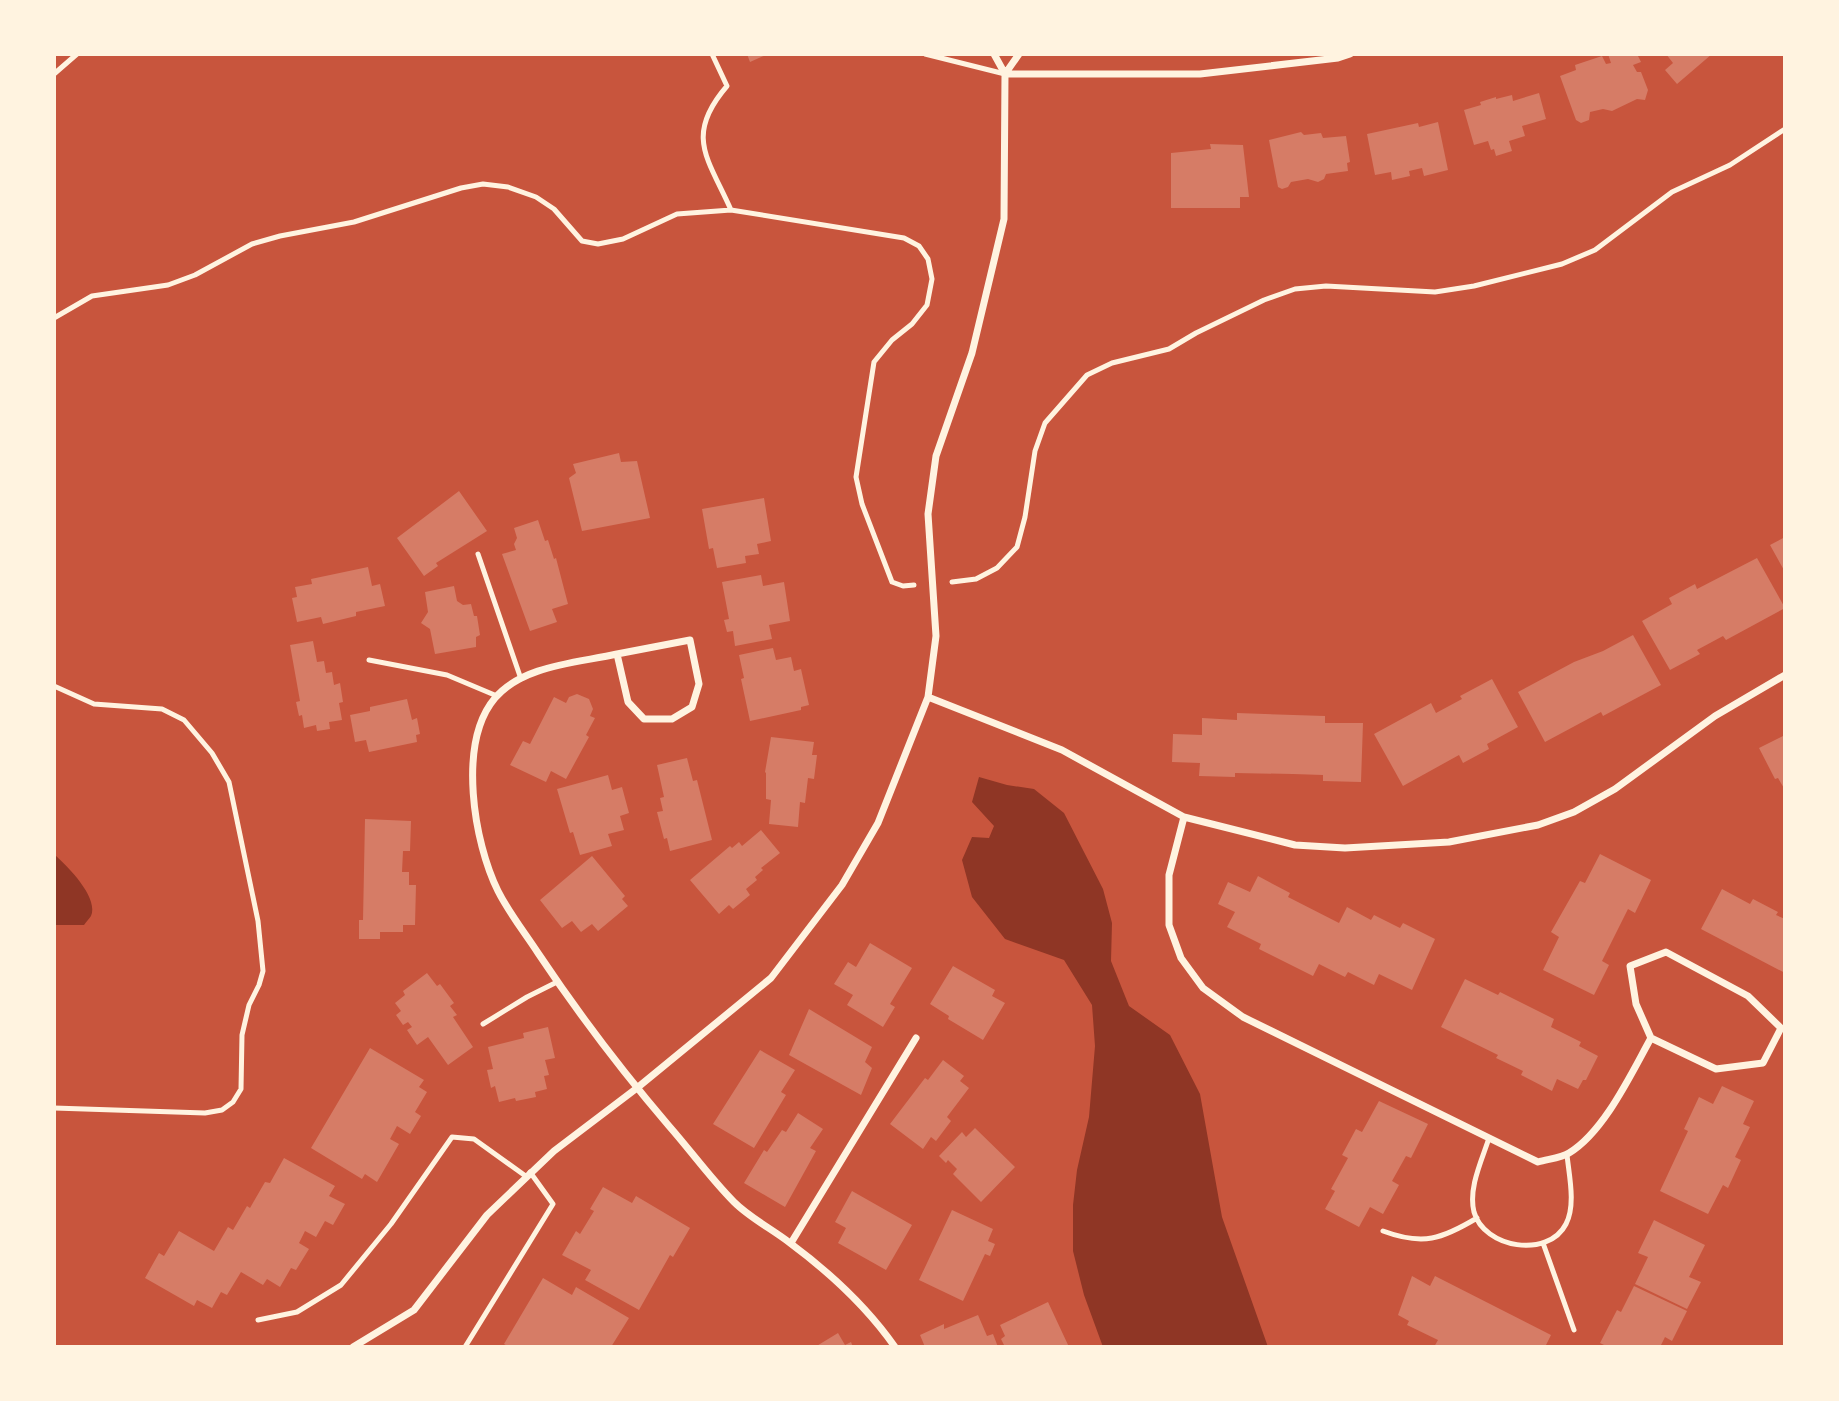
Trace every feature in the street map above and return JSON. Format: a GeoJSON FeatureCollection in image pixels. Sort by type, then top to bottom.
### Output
{"type":"FeatureCollection","features":[{"type":"Feature","properties":{"kind":"street"},"geometry":{"type":"LineString","coordinates":[[353,1347],[414,1310],[487,1215],[554,1151],[771,978],[842,885],[878,823],[928,697],[936,636],[928,513],[936,456],[972,353],[1004,219],[1005,74],[994,54]]}},
{"type":"Feature","properties":{"kind":"street"},"geometry":{"type":"LineString","coordinates":[[1005,74],[1019,54]]}},
{"type":"Feature","properties":{"kind":"street"},"geometry":{"type":"LineString","coordinates":[[1005,74],[1200,74],[1350,54]]}},
{"type":"Feature","properties":{"kind":"street"},"geometry":{"type":"LineString","coordinates":[[617,654],[628,702],[644,719],[673,719],[692,707],[699,684],[690,640],[617,654],[529,673],[497,696],[483,714],[474,758],[475,809],[482,853],[499,892],[557,982],[637,1087],[736,1204],[791,1243],[876,1320],[895,1347]]}},
{"type":"Feature","properties":{"kind":"street"},"geometry":{"type":"LineString","coordinates":[[928,697],[1062,750],[1184,817],[1295,845],[1345,848],[1449,842],[1538,825],[1574,812],[1615,789],[1715,716],[1785,675]]}},
{"type":"Feature","properties":{"kind":"street"},"geometry":{"type":"LineString","coordinates":[[1184,817],[1170,875],[1169,925],[1181,958],[1203,988],[1243,1017],[1538,1162],[1567,1154],[1583,1143],[1613,1107],[1651,1038]]}},
{"type":"Feature","properties":{"kind":"street"},"geometry":{"type":"LineString","coordinates":[[1666,952],[1748,996],[1781,1028],[1763,1063],[1716,1069],[1651,1038],[1636,1004],[1630,966],[1666,952]]}},
{"type":"Feature","properties":{"kind":"street"},"geometry":{"type":"LineString","coordinates":[[791,1243],[916,1038]]}},
{"type":"Feature","properties":{"kind":"lane"},"geometry":{"type":"LineString","coordinates":[[54,74],[77,54]]}},
{"type":"Feature","properties":{"kind":"lane"},"geometry":{"type":"LineString","coordinates":[[712,54],[727,86],[711,105],[703,126],[702,145],[731,210]]}},
{"type":"Feature","properties":{"kind":"lane"},"geometry":{"type":"LineString","coordinates":[[928,55],[1005,74]]}},
{"type":"Feature","properties":{"kind":"lane"},"geometry":{"type":"LineString","coordinates":[[54,64],[63,66]]}},
{"type":"Feature","properties":{"kind":"lane"},"geometry":{"type":"LineString","coordinates":[[952,582],[976,579],[997,568],[1017,547],[1025,517],[1035,451],[1045,423],[1087,375],[1112,363],[1169,349],[1255,304],[1295,289],[1325,286],[1436,292],[1474,286],[1562,264],[1595,250],[1672,192],[1730,165],[1785,129]]}},
{"type":"Feature","properties":{"kind":"lane"},"geometry":{"type":"LineString","coordinates":[[54,318],[92,296],[168,285],[195,275],[252,244],[279,236],[354,222],[461,188],[483,184],[508,187],[536,197],[554,209],[582,241],[598,244],[623,239],[677,214],[731,210],[904,238],[919,246],[928,259],[932,279],[927,305],[874,362],[856,477],[862,504],[892,582],[903,586],[914,585]]}},
{"type":"Feature","properties":{"kind":"lane"},"geometry":{"type":"LineString","coordinates":[[478,554],[521,679]]}},
{"type":"Feature","properties":{"kind":"lane"},"geometry":{"type":"LineString","coordinates":[[369,660],[447,675],[497,696]]}},
{"type":"Feature","properties":{"kind":"lane"},"geometry":{"type":"LineString","coordinates":[[54,686],[94,704],[162,709],[184,720],[212,753],[229,782],[257,921],[263,971],[242,1035],[241,1089],[233,1102],[222,1110],[179,1113],[136,1109],[54,1108]]}},
{"type":"Feature","properties":{"kind":"lane"},"geometry":{"type":"LineString","coordinates":[[483,1024],[557,982]]}},
{"type":"Feature","properties":{"kind":"lane"},"geometry":{"type":"LineString","coordinates":[[258,1320],[297,1312],[341,1285],[391,1224],[452,1137],[474,1139],[528,1175],[553,1204],[465,1347]]}},
{"type":"Feature","properties":{"kind":"lane"},"geometry":{"type":"LineString","coordinates":[[1489,1138],[1476,1179],[1474,1212],[1482,1226],[1497,1239],[1511,1244],[1534,1246],[1552,1241],[1566,1224],[1570,1204],[1567,1154]]}},
{"type":"Feature","properties":{"kind":"lane"},"geometry":{"type":"LineString","coordinates":[[1384,1231],[1399,1237],[1424,1241],[1441,1238],[1477,1218]]}},
{"type":"Feature","properties":{"kind":"lane"},"geometry":{"type":"LineString","coordinates":[[1543,1243],[1574,1330]]}},
{"type":"Feature","properties":{"kind":"shaded area"},"geometry":{"type":"Polygon","coordinates":[[[979,777],[1034,789],[1064,813],[1103,889],[1112,923],[1111,961],[1129,1006],[1170,1035],[1200,1094],[1222,1217],[1268,1347],[1103,1347],[1084,1295],[1073,1251],[1073,1205],[1077,1170],[1089,1117],[1095,1046],[1092,1005],[1064,960],[1005,939],[972,897],[962,860],[972,837],[989,838],[994,826],[972,802],[979,777]]]}},
{"type":"Feature","properties":{"kind":"shaded area"},"geometry":{"type":"Polygon","coordinates":[[[54,854],[80,882],[90,900],[91,916],[84,925],[54,925],[54,854]]]}},
{"type":"Feature","properties":{"kind":"building"},"geometry":{"type":"Polygon","coordinates":[[[747,54],[768,54],[750,62],[747,54]]]}},
{"type":"Feature","properties":{"kind":"building"},"geometry":{"type":"Polygon","coordinates":[[[1608,54],[1637,54],[1641,62],[1633,65],[1637,72],[1641,72],[1648,90],[1645,100],[1637,99],[1612,111],[1603,109],[1590,112],[1589,120],[1581,123],[1576,120],[1560,76],[1576,70],[1575,65],[1602,56],[1606,64],[1611,63],[1608,54]]]}},
{"type":"Feature","properties":{"kind":"building"},"geometry":{"type":"Polygon","coordinates":[[[1666,54],[1712,54],[1677,84],[1665,70],[1673,63],[1666,54]]]}},
{"type":"Feature","properties":{"kind":"building"},"geometry":{"type":"Polygon","coordinates":[[[1539,93],[1546,119],[1522,126],[1525,136],[1509,141],[1512,151],[1496,156],[1488,141],[1474,145],[1464,110],[1496,97],[1512,95],[1513,101],[1539,93]]]}},
{"type":"Feature","properties":{"kind":"building"},"geometry":{"type":"Polygon","coordinates":[[[1438,122],[1448,170],[1424,176],[1422,168],[1409,171],[1410,176],[1392,180],[1391,172],[1375,175],[1367,134],[1418,123],[1419,127],[1438,122]]]}},
{"type":"Feature","properties":{"kind":"building"},"geometry":{"type":"Polygon","coordinates":[[[1301,132],[1304,135],[1321,133],[1323,138],[1346,136],[1350,162],[1347,163],[1348,171],[1326,174],[1324,179],[1318,182],[1308,179],[1291,182],[1288,187],[1282,189],[1278,187],[1269,140],[1301,132]]]}},
{"type":"Feature","properties":{"kind":"building"},"geometry":{"type":"Polygon","coordinates":[[[1210,144],[1243,145],[1249,197],[1240,197],[1240,208],[1171,208],[1171,153],[1211,149],[1210,144]]]}},
{"type":"Feature","properties":{"kind":"building"},"geometry":{"type":"Polygon","coordinates":[[[619,453],[621,462],[637,461],[650,518],[582,531],[569,478],[576,473],[573,464],[619,453]]]}},
{"type":"Feature","properties":{"kind":"building"},"geometry":{"type":"Polygon","coordinates":[[[459,491],[487,531],[436,563],[438,566],[424,576],[397,538],[459,491]]]}},
{"type":"Feature","properties":{"kind":"building"},"geometry":{"type":"Polygon","coordinates":[[[764,498],[771,541],[757,544],[759,554],[745,556],[746,563],[717,568],[713,548],[709,549],[702,509],[764,498]]]}},
{"type":"Feature","properties":{"kind":"building"},"geometry":{"type":"Polygon","coordinates":[[[538,520],[545,541],[548,540],[554,559],[556,558],[568,604],[552,609],[557,622],[530,631],[502,554],[516,550],[514,528],[538,520]]]}},
{"type":"Feature","properties":{"kind":"building"},"geometry":{"type":"Polygon","coordinates":[[[1785,537],[1785,572],[1770,545],[1785,537]]]}},
{"type":"Feature","properties":{"kind":"building"},"geometry":{"type":"Polygon","coordinates":[[[1757,558],[1785,608],[1726,640],[1723,636],[1697,650],[1700,654],[1670,670],[1642,621],[1672,604],[1669,598],[1695,584],[1697,589],[1757,558]]]}},
{"type":"Feature","properties":{"kind":"building"},"geometry":{"type":"Polygon","coordinates":[[[368,567],[372,586],[380,584],[385,606],[356,612],[356,616],[323,624],[321,617],[297,622],[292,598],[297,597],[295,587],[312,584],[311,579],[368,567]]]}},
{"type":"Feature","properties":{"kind":"building"},"geometry":{"type":"Polygon","coordinates":[[[761,575],[763,586],[784,582],[790,621],[769,625],[772,639],[735,646],[733,631],[727,632],[724,620],[729,619],[722,582],[761,575]]]}},
{"type":"Feature","properties":{"kind":"building"},"geometry":{"type":"Polygon","coordinates":[[[454,586],[457,601],[463,605],[471,604],[474,616],[477,616],[480,635],[476,637],[476,647],[435,654],[430,629],[421,623],[428,612],[425,592],[454,586]]]}},
{"type":"Feature","properties":{"kind":"building"},"geometry":{"type":"Polygon","coordinates":[[[1633,635],[1661,685],[1603,716],[1601,712],[1545,742],[1518,692],[1633,635]]]}},
{"type":"Feature","properties":{"kind":"building"},"geometry":{"type":"Polygon","coordinates":[[[313,641],[317,662],[324,661],[326,673],[332,672],[334,685],[340,683],[343,702],[339,703],[342,720],[329,722],[330,729],[317,731],[316,725],[304,728],[302,715],[299,716],[296,702],[300,701],[290,645],[313,641]]]}},
{"type":"Feature","properties":{"kind":"building"},"geometry":{"type":"Polygon","coordinates":[[[773,648],[776,660],[791,657],[794,671],[801,669],[809,705],[801,707],[801,710],[750,721],[739,655],[773,648]]]}},
{"type":"Feature","properties":{"kind":"building"},"geometry":{"type":"Polygon","coordinates":[[[1492,679],[1518,727],[1487,744],[1489,749],[1463,763],[1459,755],[1403,786],[1374,734],[1431,703],[1436,713],[1492,679]]]}},
{"type":"Feature","properties":{"kind":"building"},"geometry":{"type":"Polygon","coordinates":[[[577,694],[589,699],[593,709],[590,716],[595,718],[586,735],[589,737],[566,779],[551,771],[546,782],[510,765],[523,741],[530,744],[554,697],[566,703],[569,697],[577,694]]]}},
{"type":"Feature","properties":{"kind":"building"},"geometry":{"type":"Polygon","coordinates":[[[407,699],[412,720],[417,718],[420,734],[416,735],[417,742],[369,752],[366,740],[355,742],[350,715],[370,711],[370,707],[407,699]]]}},
{"type":"Feature","properties":{"kind":"building"},"geometry":{"type":"Polygon","coordinates":[[[1237,713],[1325,716],[1325,723],[1363,723],[1361,782],[1323,781],[1323,775],[1235,773],[1235,777],[1199,776],[1200,763],[1172,762],[1173,734],[1202,735],[1202,718],[1237,720],[1237,713]]]}},
{"type":"Feature","properties":{"kind":"building"},"geometry":{"type":"Polygon","coordinates":[[[1785,735],[1785,790],[1778,778],[1775,779],[1759,748],[1785,735]]]}},
{"type":"Feature","properties":{"kind":"building"},"geometry":{"type":"Polygon","coordinates":[[[771,737],[814,742],[812,755],[817,755],[814,779],[808,778],[805,803],[800,802],[798,827],[769,824],[771,800],[766,799],[765,772],[771,737]]]}},
{"type":"Feature","properties":{"kind":"building"},"geometry":{"type":"Polygon","coordinates":[[[687,758],[693,781],[697,780],[712,840],[670,851],[657,812],[663,811],[660,798],[664,797],[657,765],[687,758]]]}},
{"type":"Feature","properties":{"kind":"building"},"geometry":{"type":"Polygon","coordinates":[[[608,775],[612,790],[622,787],[629,813],[620,816],[624,830],[608,834],[612,846],[580,855],[573,832],[570,833],[557,789],[608,775]]]}},
{"type":"Feature","properties":{"kind":"building"},"geometry":{"type":"Polygon","coordinates":[[[365,819],[411,821],[410,851],[403,851],[402,872],[409,872],[409,885],[416,885],[415,925],[403,925],[403,932],[380,932],[380,939],[359,939],[359,920],[363,920],[365,819]]]}},
{"type":"Feature","properties":{"kind":"building"},"geometry":{"type":"Polygon","coordinates":[[[761,830],[780,853],[761,868],[763,870],[755,877],[757,880],[746,889],[750,895],[733,909],[729,905],[719,914],[690,880],[730,846],[732,848],[739,842],[742,846],[761,830]]]}},
{"type":"Feature","properties":{"kind":"building"},"geometry":{"type":"Polygon","coordinates":[[[1600,854],[1651,880],[1635,913],[1628,909],[1602,961],[1609,965],[1594,995],[1543,970],[1559,937],[1551,932],[1580,881],[1585,883],[1600,854]]]}},
{"type":"Feature","properties":{"kind":"building"},"geometry":{"type":"Polygon","coordinates":[[[592,856],[625,896],[622,899],[628,906],[598,931],[592,924],[581,932],[572,921],[562,928],[540,900],[592,856]]]}},
{"type":"Feature","properties":{"kind":"building"},"geometry":{"type":"Polygon","coordinates":[[[1258,876],[1290,893],[1288,897],[1339,923],[1347,907],[1371,920],[1374,915],[1400,928],[1403,923],[1435,939],[1412,990],[1379,974],[1374,985],[1348,972],[1345,977],[1319,964],[1313,976],[1259,949],[1261,944],[1227,927],[1235,912],[1218,904],[1228,882],[1250,892],[1258,876]]]}},
{"type":"Feature","properties":{"kind":"building"},"geometry":{"type":"Polygon","coordinates":[[[1722,889],[1750,904],[1753,899],[1778,912],[1776,915],[1785,919],[1785,973],[1701,929],[1722,889]]]}},
{"type":"Feature","properties":{"kind":"building"},"geometry":{"type":"Polygon","coordinates":[[[870,943],[912,968],[890,1004],[895,1007],[883,1027],[847,1005],[853,995],[834,984],[848,962],[856,967],[870,943]]]}},
{"type":"Feature","properties":{"kind":"building"},"geometry":{"type":"Polygon","coordinates":[[[953,966],[995,990],[992,996],[1005,1003],[983,1040],[948,1019],[949,1016],[930,1004],[953,966]]]}},
{"type":"Feature","properties":{"kind":"building"},"geometry":{"type":"Polygon","coordinates":[[[427,973],[437,986],[440,984],[454,1003],[450,1006],[457,1015],[453,1017],[473,1047],[448,1065],[428,1037],[417,1045],[407,1030],[412,1027],[408,1022],[403,1025],[396,1015],[401,1011],[395,1003],[405,995],[403,991],[427,973]]]}},
{"type":"Feature","properties":{"kind":"building"},"geometry":{"type":"Polygon","coordinates":[[[1465,979],[1498,995],[1500,992],[1554,1019],[1551,1027],[1581,1042],[1579,1046],[1598,1056],[1586,1080],[1583,1080],[1578,1089],[1557,1079],[1552,1091],[1521,1075],[1523,1071],[1496,1058],[1498,1055],[1441,1027],[1465,979]]]}},
{"type":"Feature","properties":{"kind":"building"},"geometry":{"type":"Polygon","coordinates":[[[809,1009],[872,1047],[865,1062],[872,1068],[861,1095],[789,1055],[809,1009]]]}},
{"type":"Feature","properties":{"kind":"building"},"geometry":{"type":"Polygon","coordinates":[[[548,1027],[555,1058],[545,1060],[549,1075],[544,1076],[547,1089],[535,1092],[536,1097],[499,1102],[495,1086],[491,1088],[487,1070],[493,1069],[488,1047],[524,1038],[523,1033],[548,1027]]]}},
{"type":"Feature","properties":{"kind":"building"},"geometry":{"type":"Polygon","coordinates":[[[370,1048],[424,1080],[419,1087],[427,1092],[415,1112],[421,1116],[410,1134],[397,1126],[390,1139],[399,1144],[377,1182],[365,1174],[362,1179],[311,1148],[370,1048]]]}},
{"type":"Feature","properties":{"kind":"building"},"geometry":{"type":"Polygon","coordinates":[[[760,1050],[795,1070],[781,1092],[786,1095],[754,1148],[713,1124],[760,1050]]]}},
{"type":"Feature","properties":{"kind":"building"},"geometry":{"type":"Polygon","coordinates":[[[943,1060],[964,1076],[960,1081],[969,1088],[947,1117],[951,1121],[936,1141],[931,1137],[923,1149],[890,1124],[925,1078],[928,1080],[943,1060]]]}},
{"type":"Feature","properties":{"kind":"building"},"geometry":{"type":"Polygon","coordinates":[[[1722,1086],[1754,1101],[1743,1124],[1750,1127],[1735,1157],[1741,1160],[1728,1188],[1723,1185],[1708,1214],[1660,1191],[1688,1131],[1684,1129],[1699,1097],[1713,1104],[1722,1086]]]}},
{"type":"Feature","properties":{"kind":"building"},"geometry":{"type":"Polygon","coordinates":[[[1379,1101],[1428,1124],[1411,1158],[1406,1156],[1392,1181],[1399,1185],[1383,1214],[1370,1207],[1359,1227],[1325,1209],[1335,1191],[1331,1189],[1348,1158],[1342,1155],[1356,1129],[1362,1132],[1379,1101]]]}},
{"type":"Feature","properties":{"kind":"building"},"geometry":{"type":"Polygon","coordinates":[[[798,1113],[823,1129],[810,1148],[816,1151],[785,1207],[744,1183],[764,1150],[767,1152],[782,1130],[786,1132],[798,1113]]]}},
{"type":"Feature","properties":{"kind":"building"},"geometry":{"type":"Polygon","coordinates":[[[975,1128],[1015,1167],[981,1202],[953,1174],[957,1169],[939,1156],[962,1132],[966,1137],[975,1128]]]}},
{"type":"Feature","properties":{"kind":"building"},"geometry":{"type":"Polygon","coordinates":[[[284,1158],[335,1186],[329,1196],[345,1204],[333,1225],[325,1221],[316,1237],[305,1231],[299,1243],[309,1249],[296,1270],[291,1268],[280,1287],[267,1279],[263,1285],[241,1272],[227,1295],[221,1292],[212,1308],[197,1300],[194,1306],[145,1278],[159,1253],[164,1256],[179,1231],[214,1251],[228,1227],[233,1230],[247,1206],[250,1208],[265,1182],[270,1183],[284,1158]]]}},
{"type":"Feature","properties":{"kind":"building"},"geometry":{"type":"Polygon","coordinates":[[[603,1187],[632,1203],[636,1196],[690,1228],[673,1257],[670,1255],[639,1310],[585,1280],[591,1270],[562,1255],[576,1231],[580,1234],[594,1211],[590,1209],[603,1187]]]}},
{"type":"Feature","properties":{"kind":"building"},"geometry":{"type":"Polygon","coordinates":[[[852,1191],[912,1225],[886,1270],[838,1243],[846,1228],[835,1222],[852,1191]]]}},
{"type":"Feature","properties":{"kind":"building"},"geometry":{"type":"Polygon","coordinates":[[[952,1210],[993,1229],[988,1241],[995,1244],[990,1256],[985,1254],[963,1301],[919,1280],[952,1210]]]}},
{"type":"Feature","properties":{"kind":"building"},"geometry":{"type":"Polygon","coordinates":[[[1654,1220],[1705,1245],[1689,1277],[1701,1282],[1687,1309],[1635,1284],[1648,1257],[1638,1253],[1654,1220]]]}},
{"type":"Feature","properties":{"kind":"building"},"geometry":{"type":"Polygon","coordinates":[[[1412,1276],[1430,1286],[1435,1276],[1551,1335],[1545,1347],[1434,1347],[1438,1340],[1407,1325],[1409,1321],[1398,1315],[1412,1276]]]}},
{"type":"Feature","properties":{"kind":"building"},"geometry":{"type":"Polygon","coordinates":[[[543,1278],[572,1295],[576,1287],[629,1318],[611,1347],[509,1347],[504,1344],[543,1278]]]}},
{"type":"Feature","properties":{"kind":"building"},"geometry":{"type":"Polygon","coordinates":[[[1634,1286],[1687,1311],[1672,1341],[1665,1337],[1660,1347],[1608,1347],[1600,1343],[1617,1310],[1621,1312],[1634,1286]]]}},
{"type":"Feature","properties":{"kind":"building"},"geometry":{"type":"Polygon","coordinates":[[[1048,1302],[1069,1347],[1005,1347],[1001,1339],[1005,1336],[1000,1325],[1048,1302]]]}},
{"type":"Feature","properties":{"kind":"building"},"geometry":{"type":"Polygon","coordinates":[[[978,1315],[987,1336],[993,1334],[998,1347],[925,1347],[920,1335],[944,1324],[944,1329],[978,1315]]]}},
{"type":"Feature","properties":{"kind":"building"},"geometry":{"type":"Polygon","coordinates":[[[838,1333],[845,1345],[851,1342],[853,1347],[815,1347],[838,1333]]]}}]}
